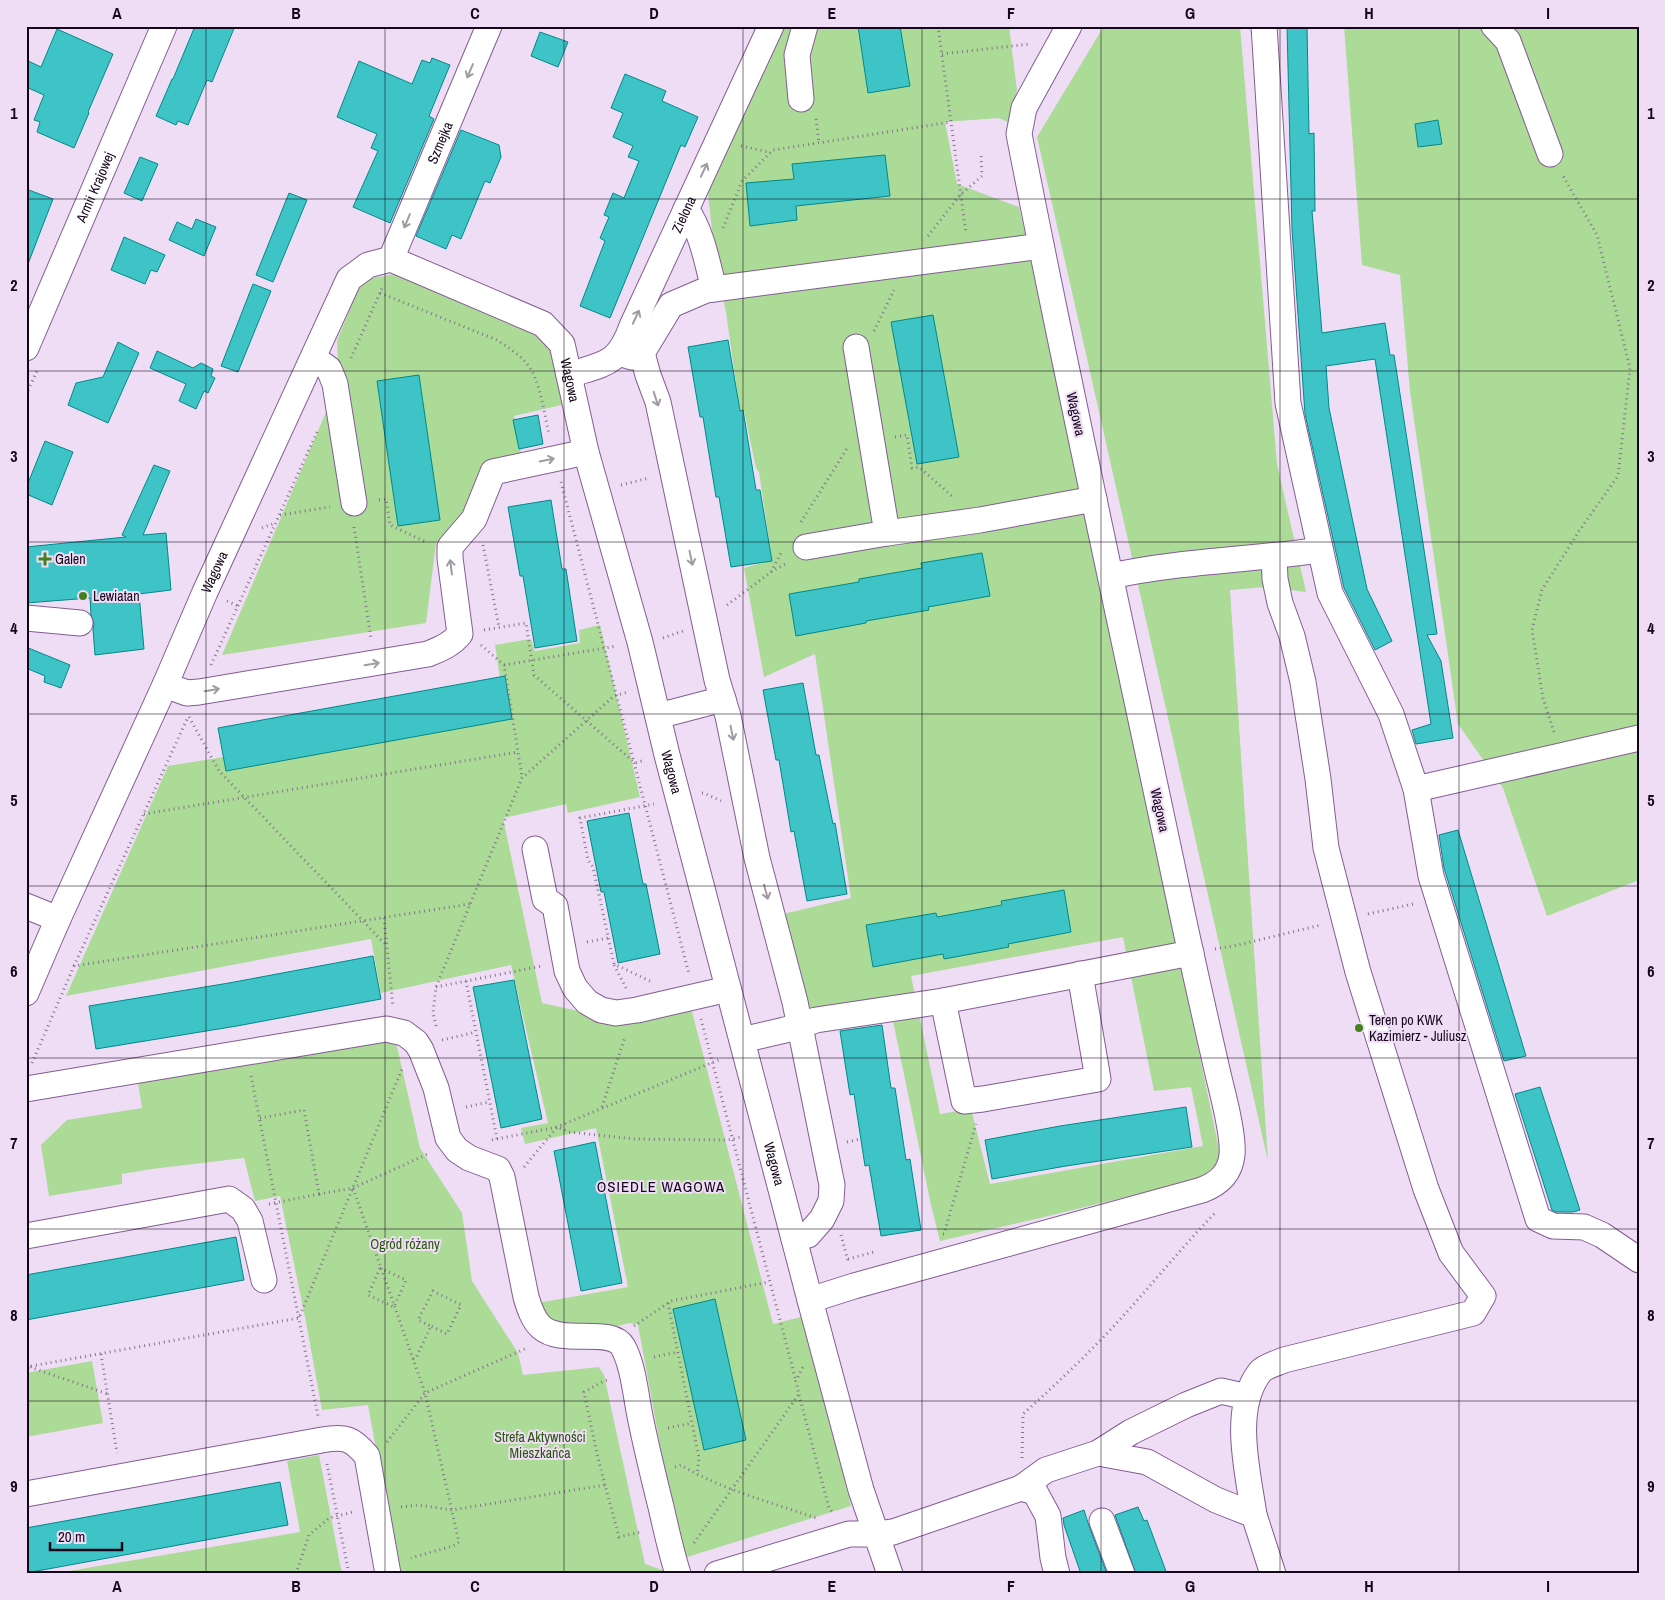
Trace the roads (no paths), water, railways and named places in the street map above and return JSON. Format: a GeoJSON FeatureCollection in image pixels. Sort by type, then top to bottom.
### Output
{"type":"FeatureCollection","features":[{"type":"Feature","properties":{"kind":"street","name":"Armii Krajowej"},"geometry":{"type":"LineString","coordinates":[[26,348],[164,26]]}},
{"type":"Feature","properties":{"kind":"street","name":"Szmejka"},"geometry":{"type":"LineString","coordinates":[[393,259],[489,26]]}},
{"type":"Feature","properties":{"kind":"street","name":"Zielona"},"geometry":{"type":"LineString","coordinates":[[624,355],[632,326],[771,26]]}},
{"type":"Feature","properties":{"kind":"street"},"geometry":{"type":"LineString","coordinates":[[801,98],[797,55],[805,26]]}},
{"type":"Feature","properties":{"kind":"street"},"geometry":{"type":"LineString","coordinates":[[1264,26],[1288,402],[1330,593],[1391,714],[1416,789],[1431,876],[1538,1219],[1553,1226],[1584,1227],[1602,1235],[1639,1260]]}},
{"type":"Feature","properties":{"kind":"street"},"geometry":{"type":"LineString","coordinates":[[1494,26],[1508,41],[1550,154]]}},
{"type":"Feature","properties":{"kind":"street","name":"Wagowa"},"geometry":{"type":"LineString","coordinates":[[810,1300],[854,1286],[1202,1190],[1214,1185],[1228,1172],[1232,1155],[1231,1137],[1094,499],[1019,134],[1024,108],[1065,33]]}},
{"type":"Feature","properties":{"kind":"street"},"geometry":{"type":"LineString","coordinates":[[686,209],[692,217],[698,234],[714,289]]}},
{"type":"Feature","properties":{"kind":"street"},"geometry":{"type":"LineString","coordinates":[[569,375],[624,355],[671,305],[706,290],[1041,246]]}},
{"type":"Feature","properties":{"kind":"street","name":"Wagowa"},"geometry":{"type":"LineString","coordinates":[[26,993],[165,685],[204,592],[350,279],[368,265],[393,259],[543,324],[562,344],[586,452],[640,642],[667,755],[822,1347],[861,1490],[878,1534],[890,1574]]}},
{"type":"Feature","properties":{"kind":"street"},"geometry":{"type":"LineString","coordinates":[[856,347],[887,533]]}},
{"type":"Feature","properties":{"kind":"street"},"geometry":{"type":"LineString","coordinates":[[624,355],[648,375],[658,402],[717,680],[728,716],[757,858],[795,1002],[831,1193],[822,1219],[808,1235],[794,1239]]}},
{"type":"Feature","properties":{"kind":"street"},"geometry":{"type":"LineString","coordinates":[[314,358],[329,368],[336,390],[352,503]]}},
{"type":"Feature","properties":{"kind":"street"},"geometry":{"type":"LineString","coordinates":[[165,685],[188,693],[199,692],[428,654],[444,648],[460,634],[450,547],[474,519],[493,472],[586,452]]}},
{"type":"Feature","properties":{"kind":"street"},"geometry":{"type":"LineString","coordinates":[[796,540],[887,533],[980,520],[1094,499]]}},
{"type":"Feature","properties":{"kind":"street"},"geometry":{"type":"LineString","coordinates":[[1111,576],[1146,569],[1320,550]]}},
{"type":"Feature","properties":{"kind":"street"},"geometry":{"type":"LineString","coordinates":[[1273,1574],[1254,1515],[1243,1427],[1247,1397],[1261,1370],[1284,1360],[1473,1313],[1483,1296],[1451,1253],[1426,1189],[1358,972],[1326,848],[1318,779],[1303,682],[1292,636],[1280,602],[1274,556]]}},
{"type":"Feature","properties":{"kind":"street"},"geometry":{"type":"LineString","coordinates":[[26,618],[80,623]]}},
{"type":"Feature","properties":{"kind":"street"},"geometry":{"type":"LineString","coordinates":[[658,716],[723,699]]}},
{"type":"Feature","properties":{"kind":"street"},"geometry":{"type":"LineString","coordinates":[[1416,789],[1639,738]]}},
{"type":"Feature","properties":{"kind":"street"},"geometry":{"type":"LineString","coordinates":[[535,848],[545,899],[555,906],[567,971],[575,988],[587,1002],[601,1010],[616,1013],[728,989]]}},
{"type":"Feature","properties":{"kind":"street"},"geometry":{"type":"LineString","coordinates":[[26,906],[58,919]]}},
{"type":"Feature","properties":{"kind":"street"},"geometry":{"type":"LineString","coordinates":[[744,1045],[816,1020],[943,1001],[1191,953]]}},
{"type":"Feature","properties":{"kind":"street"},"geometry":{"type":"LineString","coordinates":[[943,1001],[964,1101],[1098,1079],[1080,974]]}},
{"type":"Feature","properties":{"kind":"street"},"geometry":{"type":"LineString","coordinates":[[28,1077],[246,1052],[386,1029],[404,1033],[416,1042],[423,1054],[436,1088],[448,1138],[469,1158],[500,1174],[526,1297],[532,1313],[541,1327],[555,1335],[609,1338],[628,1332],[623,1348],[632,1375],[676,1569]]}},
{"type":"Feature","properties":{"kind":"street"},"geometry":{"type":"LineString","coordinates":[[26,1236],[229,1199],[243,1209],[250,1221],[264,1280]]}},
{"type":"Feature","properties":{"kind":"street"},"geometry":{"type":"LineString","coordinates":[[717,1574],[849,1534],[893,1532],[1021,1488],[1046,1470],[1098,1453],[1131,1432],[1186,1405],[1221,1391],[1247,1397]]}},
{"type":"Feature","properties":{"kind":"street"},"geometry":{"type":"LineString","coordinates":[[26,1494],[322,1440],[337,1438],[351,1440],[367,1456],[386,1568]]}},
{"type":"Feature","properties":{"kind":"street"},"geometry":{"type":"LineString","coordinates":[[1098,1453],[1147,1462],[1216,1500],[1254,1515]]}},
{"type":"Feature","properties":{"kind":"street"},"geometry":{"type":"LineString","coordinates":[[1021,1488],[1034,1492],[1048,1516],[1057,1574]]}},
{"type":"Feature","properties":{"kind":"street"},"geometry":{"type":"LineString","coordinates":[[1102,1521],[1122,1574]]}},
{"type":"Feature","properties":{"kind":"place","name":"Galen"},"geometry":{"type":"Point","coordinates":[45,559]}},
{"type":"Feature","properties":{"kind":"place","name":"Lewiatan"},"geometry":{"type":"Point","coordinates":[83,596]}},
{"type":"Feature","properties":{"kind":"place","name":"Teren po KWK Kazimierz - Juliusz"},"geometry":{"type":"Point","coordinates":[1359,1028]}},
{"type":"Feature","properties":{"kind":"district","name":"OSIEDLE WAGOWA"},"geometry":{"type":"Point","coordinates":[661,1186]}},
{"type":"Feature","properties":{"kind":"park label","name":"Ogród różany"},"geometry":{"type":"Point","coordinates":[405,1244]}},
{"type":"Feature","properties":{"kind":"park label","name":"Strefa Aktywności Mieszkańca"},"geometry":{"type":"Point","coordinates":[540,1445]}}]}
